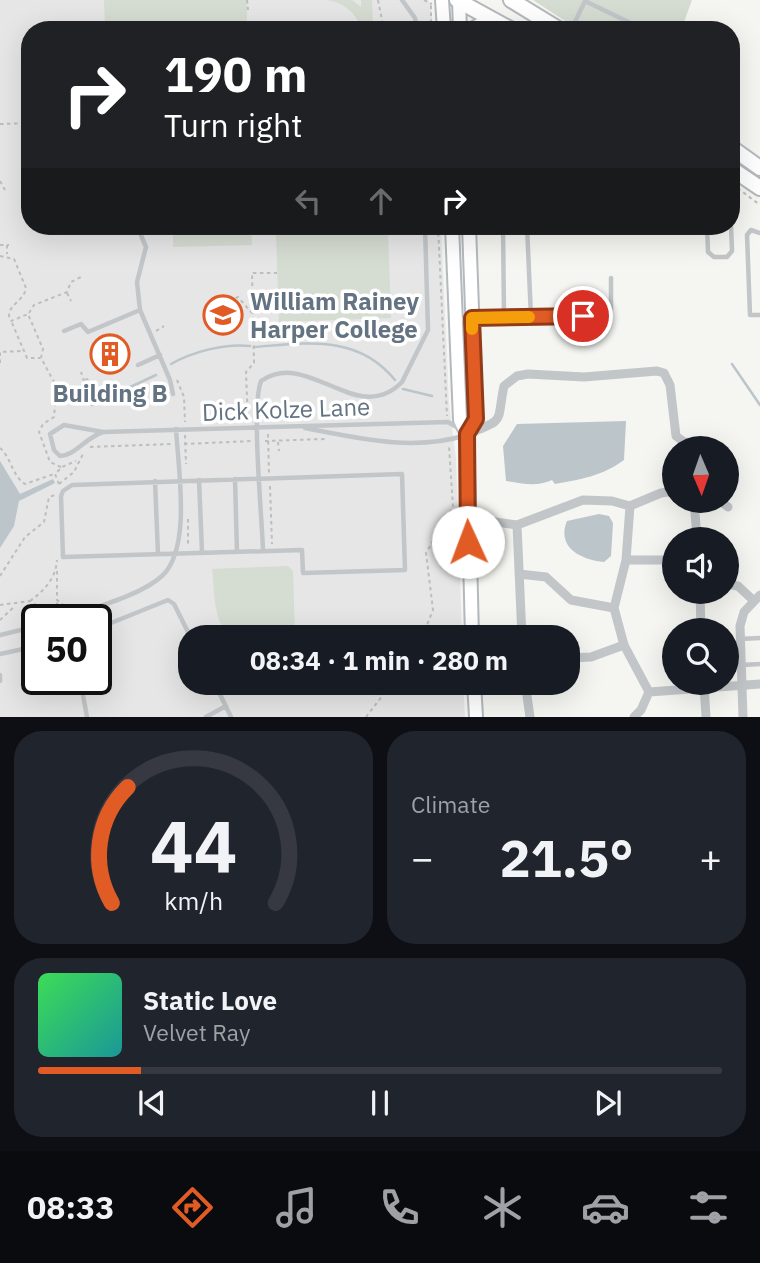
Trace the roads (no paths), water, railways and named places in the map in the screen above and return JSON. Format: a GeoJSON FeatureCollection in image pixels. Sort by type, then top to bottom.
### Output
{"type":"FeatureCollection","features":[{"type":"Feature","properties":{"kind":"main road"},"geometry":{"type":"LineString","coordinates":[[442,0],[443,21]]}},
{"type":"Feature","properties":{"kind":"main road"},"geometry":{"type":"LineString","coordinates":[[458,0],[495,21]]}},
{"type":"Feature","properties":{"kind":"main road"},"geometry":{"type":"LineString","coordinates":[[458,0],[459,21]]}},
{"type":"Feature","properties":{"kind":"main road"},"geometry":{"type":"LineString","coordinates":[[511,0],[545,21]]}},
{"type":"Feature","properties":{"kind":"main road"},"geometry":{"type":"LineString","coordinates":[[740,154],[760,168]]}},
{"type":"Feature","properties":{"kind":"main road"},"geometry":{"type":"LineString","coordinates":[[740,174],[760,188]]}},
{"type":"Feature","properties":{"kind":"main road"},"geometry":{"type":"LineString","coordinates":[[452,235],[460,420],[467,434],[471,625]]}},
{"type":"Feature","properties":{"kind":"main road"},"geometry":{"type":"LineString","coordinates":[[467,434],[476,419],[469,235]]}},
{"type":"Feature","properties":{"kind":"main road"},"geometry":{"type":"LineString","coordinates":[[475,695],[476,717]]}},
{"type":"Feature","properties":{"kind":"street"},"geometry":{"type":"LineString","coordinates":[[467,434],[496,422],[501,416],[504,386],[517,376],[584,377],[657,371],[664,373],[670,385],[676,436]]}},
{"type":"Feature","properties":{"kind":"street"},"geometry":{"type":"LineString","coordinates":[[467,518],[517,525],[549,510],[583,500],[612,501],[630,506],[662,492]]}},
{"type":"Feature","properties":{"kind":"street"},"geometry":{"type":"LineString","coordinates":[[630,506],[626,560],[614,608],[624,645],[649,692]]}},
{"type":"Feature","properties":{"kind":"street"},"geometry":{"type":"LineString","coordinates":[[517,525],[521,625]]}},
{"type":"Feature","properties":{"kind":"street"},"geometry":{"type":"LineString","coordinates":[[626,560],[662,560]]}},
{"type":"Feature","properties":{"kind":"street"},"geometry":{"type":"LineString","coordinates":[[519,574],[546,577],[571,600],[614,608]]}},
{"type":"Feature","properties":{"kind":"street"},"geometry":{"type":"LineString","coordinates":[[739,587],[756,598],[744,612],[740,639],[743,717]]}},
{"type":"Feature","properties":{"kind":"street"},"geometry":{"type":"LineString","coordinates":[[580,658],[591,657],[624,645]]}},
{"type":"Feature","properties":{"kind":"street"},"geometry":{"type":"LineString","coordinates":[[742,685],[760,684]]}},
{"type":"Feature","properties":{"kind":"street"},"geometry":{"type":"LineString","coordinates":[[649,692],[662,690]]}},
{"type":"Feature","properties":{"kind":"street"},"geometry":{"type":"LineString","coordinates":[[635,717],[649,692]]}},
{"type":"Feature","properties":{"kind":"street"},"geometry":{"type":"LineString","coordinates":[[527,695],[530,717]]}},
{"type":"Feature","properties":{"kind":"street"},"geometry":{"type":"LineString","coordinates":[[705,695],[706,717]]}},
{"type":"Feature","properties":{"kind":"lane"},"geometry":{"type":"LineString","coordinates":[[402,0],[416,21]]}},
{"type":"Feature","properties":{"kind":"lane"},"geometry":{"type":"LineString","coordinates":[[576,21],[585,0],[627,21]]}},
{"type":"Feature","properties":{"kind":"lane"},"geometry":{"type":"LineString","coordinates":[[760,233],[751,230],[747,235],[750,315],[760,315]]}},
{"type":"Feature","properties":{"kind":"lane"},"geometry":{"type":"LineString","coordinates":[[141,235],[146,247],[137,282],[140,310],[160,355],[173,394]]}},
{"type":"Feature","properties":{"kind":"lane"},"geometry":{"type":"LineString","coordinates":[[263,551],[258,389],[268,376],[288,375],[319,379],[364,398],[388,394],[402,382],[428,330],[425,235]]}},
{"type":"Feature","properties":{"kind":"lane"},"geometry":{"type":"LineString","coordinates":[[503,235],[504,316]]}},
{"type":"Feature","properties":{"kind":"lane"},"geometry":{"type":"LineString","coordinates":[[527,235],[531,317]]}},
{"type":"Feature","properties":{"kind":"lane"},"geometry":{"type":"LineString","coordinates":[[707,235],[708,252],[714,257],[727,257],[732,251],[731,235]]}},
{"type":"Feature","properties":{"kind":"lane"},"geometry":{"type":"LineString","coordinates":[[456,319],[604,315],[611,310],[611,278]]}},
{"type":"Feature","properties":{"kind":"lane"},"geometry":{"type":"LineString","coordinates":[[64,331],[81,324],[88,332],[140,310]]}},
{"type":"Feature","properties":{"kind":"lane"},"geometry":{"type":"LineString","coordinates":[[138,365],[160,355]]}},
{"type":"Feature","properties":{"kind":"lane","name":"Dick Kolze Lane"},"geometry":{"type":"LineString","coordinates":[[103,432],[90,436],[65,456],[57,454],[50,439],[54,429],[64,425],[103,432],[448,422],[467,434]]}},
{"type":"Feature","properties":{"kind":"lane"},"geometry":{"type":"LineString","coordinates":[[294,425],[387,443],[449,440],[467,434]]}},
{"type":"Feature","properties":{"kind":"lane"},"geometry":{"type":"LineString","coordinates":[[101,604],[145,587],[163,575],[177,553],[176,429]]}},
{"type":"Feature","properties":{"kind":"lane"},"geometry":{"type":"LineString","coordinates":[[402,474],[405,569],[303,573],[302,550],[63,557],[61,496],[66,487],[260,478],[402,474]]}},
{"type":"Feature","properties":{"kind":"lane"},"geometry":{"type":"LineString","coordinates":[[235,479],[237,552]]}},
{"type":"Feature","properties":{"kind":"lane"},"geometry":{"type":"LineString","coordinates":[[199,480],[202,553]]}},
{"type":"Feature","properties":{"kind":"lane"},"geometry":{"type":"LineString","coordinates":[[155,481],[158,554]]}},
{"type":"Feature","properties":{"kind":"lane"},"geometry":{"type":"LineString","coordinates":[[112,623],[168,600],[174,604],[184,625]]}},
{"type":"Feature","properties":{"kind":"lane"},"geometry":{"type":"LineString","coordinates":[[0,635],[21,630]]}},
{"type":"Feature","properties":{"kind":"lane"},"geometry":{"type":"LineString","coordinates":[[740,639],[760,638]]}},
{"type":"Feature","properties":{"kind":"lane"},"geometry":{"type":"LineString","coordinates":[[0,654],[21,649]]}},
{"type":"Feature","properties":{"kind":"lane"},"geometry":{"type":"LineString","coordinates":[[742,665],[760,664]]}},
{"type":"Feature","properties":{"kind":"lane"},"geometry":{"type":"LineString","coordinates":[[0,675],[0,681]]}},
{"type":"Feature","properties":{"kind":"lane"},"geometry":{"type":"LineString","coordinates":[[83,695],[87,717]]}},
{"type":"Feature","properties":{"kind":"lane"},"geometry":{"type":"LineString","coordinates":[[220,695],[231,717]]}},
{"type":"Feature","properties":{"kind":"lane"},"geometry":{"type":"LineString","coordinates":[[206,717],[226,706]]}},
{"type":"Feature","properties":{"kind":"waterway"},"geometry":{"type":"LineString","coordinates":[[254,347],[312,344],[348,348],[380,365],[395,380]]}},
{"type":"Feature","properties":{"kind":"waterway"},"geometry":{"type":"LineString","coordinates":[[171,364],[209,349],[250,346]]}},
{"type":"Feature","properties":{"kind":"waterway"},"geometry":{"type":"LineString","coordinates":[[732,364],[760,405]]}},
{"type":"Feature","properties":{"kind":"waterway"},"geometry":{"type":"LineString","coordinates":[[92,405],[156,375]]}},
{"type":"Feature","properties":{"kind":"waterway"},"geometry":{"type":"LineString","coordinates":[[403,389],[432,396]]}},
{"type":"Feature","properties":{"kind":"place","name":"William Rainey Harper College"},"geometry":{"type":"Point","coordinates":[223,315]}},
{"type":"Feature","properties":{"kind":"place","name":"Building B"},"geometry":{"type":"Point","coordinates":[110,354]}}]}
